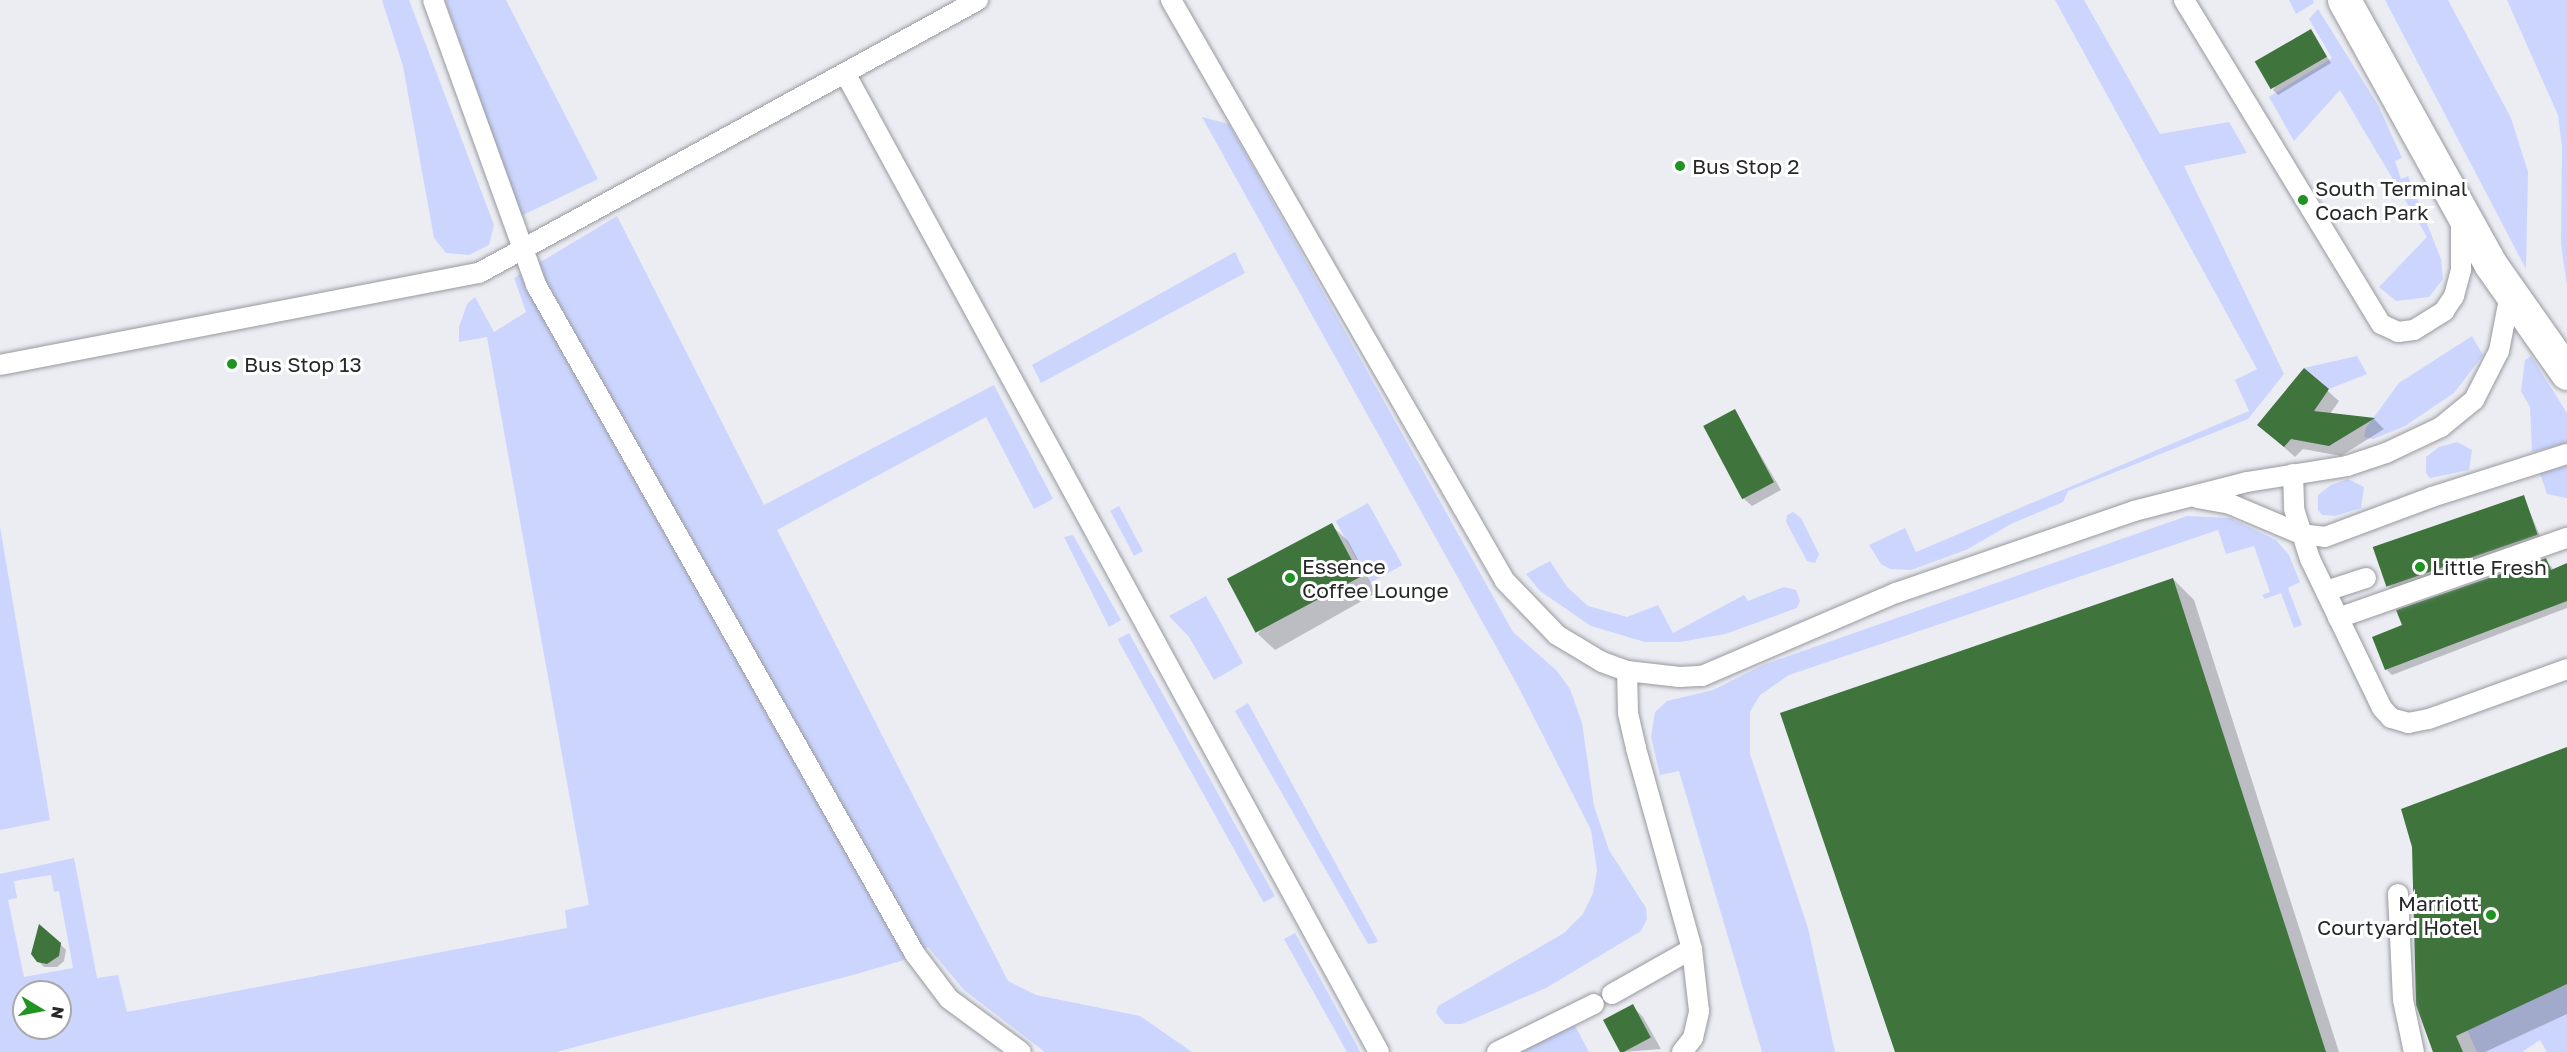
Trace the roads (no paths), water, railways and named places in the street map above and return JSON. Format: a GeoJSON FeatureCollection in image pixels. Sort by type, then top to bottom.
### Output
{"type":"FeatureCollection","features":[{"type":"Feature","properties":{"kind":"street"},"geometry":{"type":"LineString","coordinates":[[2344,0],[2510,294],[2567,373]]}},
{"type":"Feature","properties":{"kind":"lane"},"geometry":{"type":"LineString","coordinates":[[433,0],[522,252],[536,285],[915,954],[944,994],[1021,1052]]}},
{"type":"Feature","properties":{"kind":"lane"},"geometry":{"type":"LineString","coordinates":[[0,365],[430,285],[479,273],[522,252],[978,0]]}},
{"type":"Feature","properties":{"kind":"lane"},"geometry":{"type":"LineString","coordinates":[[1171,0],[1505,581],[1557,635],[1602,662],[1627,671],[1680,677],[1711,673],[1896,593],[2133,511],[2293,474],[2369,460],[2459,415],[2474,400],[2499,351],[2510,294]]}},
{"type":"Feature","properties":{"kind":"lane"},"geometry":{"type":"LineString","coordinates":[[2184,0],[2377,319],[2385,328],[2398,332],[2422,327],[2449,304],[2461,269],[2459,206]]}},
{"type":"Feature","properties":{"kind":"lane"},"geometry":{"type":"LineString","coordinates":[[845,74],[1379,1052]]}},
{"type":"Feature","properties":{"kind":"lane"},"geometry":{"type":"LineString","coordinates":[[2188,497],[2230,504],[2301,534],[2333,535],[2432,497],[2567,454]]}},
{"type":"Feature","properties":{"kind":"lane"},"geometry":{"type":"LineString","coordinates":[[2293,474],[2294,509],[2301,534],[2338,618],[2385,713],[2398,721],[2429,719],[2567,669]]}},
{"type":"Feature","properties":{"kind":"lane"},"geometry":{"type":"LineString","coordinates":[[2338,618],[2567,538]]}},
{"type":"Feature","properties":{"kind":"lane"},"geometry":{"type":"LineString","coordinates":[[2326,591],[2367,578]]}},
{"type":"Feature","properties":{"kind":"lane"},"geometry":{"type":"LineString","coordinates":[[1627,671],[1628,712],[1636,748],[1692,949],[1699,1011],[1693,1038],[1682,1052]]}},
{"type":"Feature","properties":{"kind":"lane"},"geometry":{"type":"LineString","coordinates":[[2398,894],[2403,1000],[2414,1052]]}},
{"type":"Feature","properties":{"kind":"lane"},"geometry":{"type":"LineString","coordinates":[[1612,994],[1692,949]]}},
{"type":"Feature","properties":{"kind":"lane"},"geometry":{"type":"LineString","coordinates":[[1497,1052],[1594,1004]]}},
{"type":"Feature","properties":{"kind":"place","name":"Bus Stop 2"},"geometry":{"type":"Point","coordinates":[1680,166]}},
{"type":"Feature","properties":{"kind":"place","name":"South Terminal Coach Park"},"geometry":{"type":"Point","coordinates":[2303,200]}},
{"type":"Feature","properties":{"kind":"place","name":"Bus Stop 13"},"geometry":{"type":"Point","coordinates":[232,364]}},
{"type":"Feature","properties":{"kind":"place","name":"Little Fresh"},"geometry":{"type":"Point","coordinates":[2420,567]}},
{"type":"Feature","properties":{"kind":"place","name":"Essence Coffee Lounge"},"geometry":{"type":"Point","coordinates":[1290,578]}},
{"type":"Feature","properties":{"kind":"place","name":"Marriott Courtyard Hotel"},"geometry":{"type":"Point","coordinates":[2491,915]}}]}
